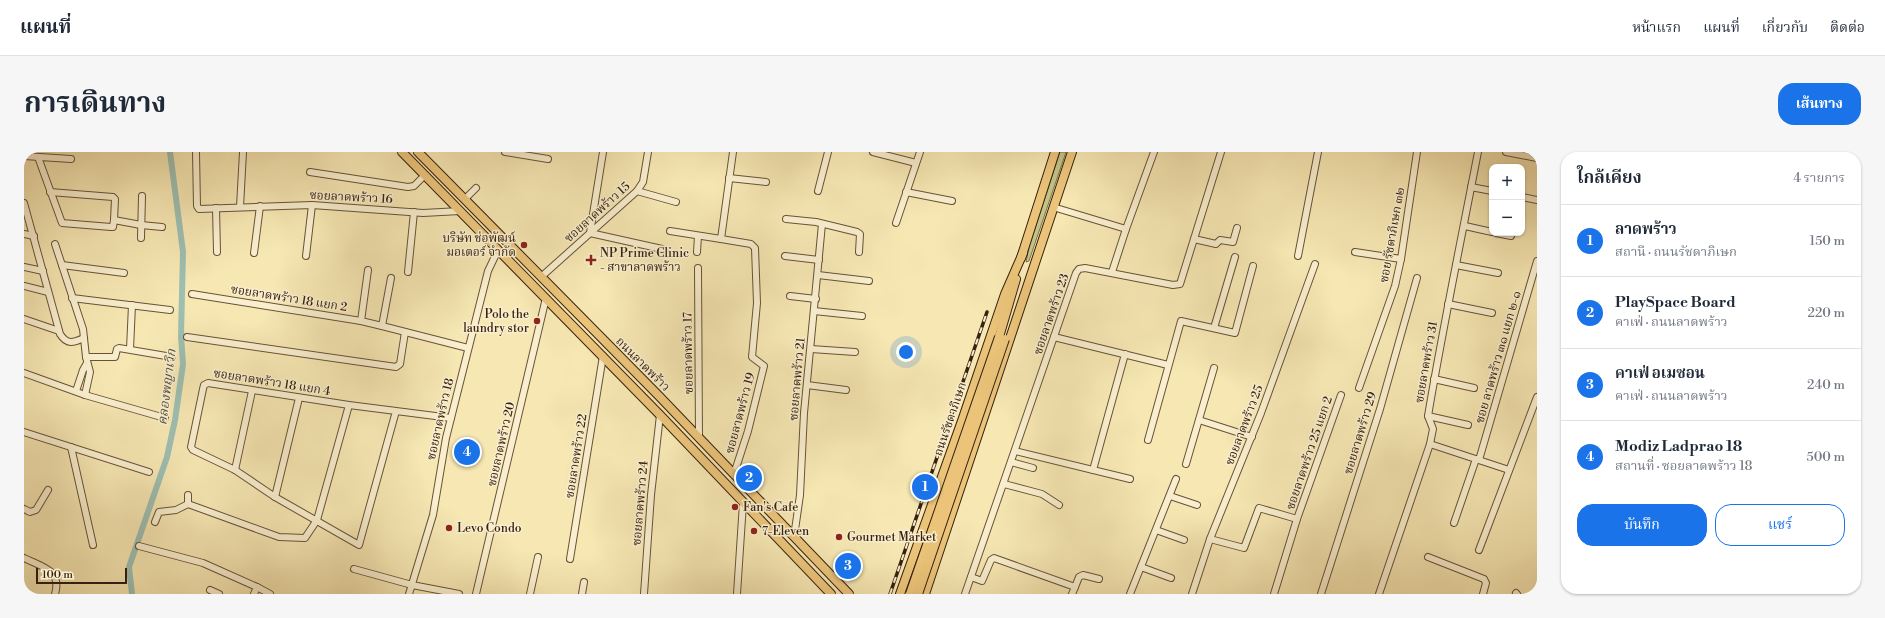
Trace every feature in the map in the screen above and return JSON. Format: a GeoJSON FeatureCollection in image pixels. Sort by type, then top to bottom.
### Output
{"type":"FeatureCollection","features":[{"type":"Feature","properties":{"kind":"main road","name":"ถนนลาดพร้าว"},"geometry":{"type":"LineString","coordinates":[[402,152],[603,356],[831,594]]}},
{"type":"Feature","properties":{"kind":"main road","name":"ถนนลาดพร้าว"},"geometry":{"type":"LineString","coordinates":[[419,152],[699,438],[849,594]]}},
{"type":"Feature","properties":{"kind":"main road","name":"ถนนรัชดาภิเษก"},"geometry":{"type":"LineString","coordinates":[[900,594],[929,516],[1006,294],[1022,253],[1054,152]]}},
{"type":"Feature","properties":{"kind":"main road","name":"ถนนรัชดาภิเษก"},"geometry":{"type":"LineString","coordinates":[[925,594],[1072,152]]}},
{"type":"Feature","properties":{"kind":"main road","name":"ถนนรัชดาภิเษก"},"geometry":{"type":"LineString","coordinates":[[918,594],[1002,338],[1022,253]]}},
{"type":"Feature","properties":{"kind":"main road","name":"ถนนรัชดาภิเษก"},"geometry":{"type":"LineString","coordinates":[[910,594],[1002,338],[1036,257]]}},
{"type":"Feature","properties":{"kind":"main road"},"geometry":{"type":"LineString","coordinates":[[533,284],[541,277]]}},
{"type":"Feature","properties":{"kind":"main road"},"geometry":{"type":"LineString","coordinates":[[546,298],[555,291]]}},
{"type":"Feature","properties":{"kind":"main road"},"geometry":{"type":"LineString","coordinates":[[945,470],[946,478],[954,481],[958,480],[965,474]]}},
{"type":"Feature","properties":{"kind":"main road"},"geometry":{"type":"LineString","coordinates":[[929,516],[928,522],[930,528],[938,531],[948,526]]}},
{"type":"Feature","properties":{"kind":"street","name":"ซอยลาดพร้าว 16"},"geometry":{"type":"LineString","coordinates":[[196,152],[197,206],[202,209],[312,205],[414,212],[460,211]]}},
{"type":"Feature","properties":{"kind":"street"},"geometry":{"type":"LineString","coordinates":[[240,207],[243,152]]}},
{"type":"Feature","properties":{"kind":"street"},"geometry":{"type":"LineString","coordinates":[[505,152],[548,159]]}},
{"type":"Feature","properties":{"kind":"street"},"geometry":{"type":"LineString","coordinates":[[603,152],[590,233],[662,249]]}},
{"type":"Feature","properties":{"kind":"street","name":"ซอยลาดพร้าว 15"},"geometry":{"type":"LineString","coordinates":[[541,277],[637,191],[643,182],[648,152]]}},
{"type":"Feature","properties":{"kind":"street"},"geometry":{"type":"LineString","coordinates":[[670,231],[721,240],[733,152]]}},
{"type":"Feature","properties":{"kind":"street"},"geometry":{"type":"LineString","coordinates":[[818,191],[828,152]]}},
{"type":"Feature","properties":{"kind":"street"},"geometry":{"type":"LineString","coordinates":[[873,152],[916,163]]}},
{"type":"Feature","properties":{"kind":"street"},"geometry":{"type":"LineString","coordinates":[[896,223],[920,152]]}},
{"type":"Feature","properties":{"kind":"street"},"geometry":{"type":"LineString","coordinates":[[1112,272],[1154,152]]}},
{"type":"Feature","properties":{"kind":"street","name":"ซอยลาดพร้าว 23"},"geometry":{"type":"LineString","coordinates":[[965,594],[1016,451],[1076,273],[1080,269],[1085,268],[1173,285],[1180,284],[1221,152]]}},
{"type":"Feature","properties":{"kind":"street"},"geometry":{"type":"LineString","coordinates":[[1298,256],[1318,152]]}},
{"type":"Feature","properties":{"kind":"street","name":"ซอย รัชดาภิเษก ๓๒"},"geometry":{"type":"LineString","coordinates":[[1359,388],[1395,286],[1401,259],[1417,152]]}},
{"type":"Feature","properties":{"kind":"street","name":"ซอยลาดพร้าว 31"},"geometry":{"type":"LineString","coordinates":[[1379,594],[1430,444],[1433,430],[1428,416],[1434,379],[1465,226],[1478,152]]}},
{"type":"Feature","properties":{"kind":"street"},"geometry":{"type":"LineString","coordinates":[[1506,152],[1537,158]]}},
{"type":"Feature","properties":{"kind":"street"},"geometry":{"type":"LineString","coordinates":[[24,156],[71,159]]}},
{"type":"Feature","properties":{"kind":"street"},"geometry":{"type":"LineString","coordinates":[[38,157],[50,192],[62,223],[113,227],[115,199],[113,197],[50,192]]}},
{"type":"Feature","properties":{"kind":"street"},"geometry":{"type":"LineString","coordinates":[[310,172],[408,187],[414,186],[425,175]]}},
{"type":"Feature","properties":{"kind":"street"},"geometry":{"type":"LineString","coordinates":[[729,178],[766,182]]}},
{"type":"Feature","properties":{"kind":"street"},"geometry":{"type":"LineString","coordinates":[[1471,187],[1489,190]]}},
{"type":"Feature","properties":{"kind":"street"},"geometry":{"type":"LineString","coordinates":[[465,199],[476,188]]}},
{"type":"Feature","properties":{"kind":"street"},"geometry":{"type":"LineString","coordinates":[[637,191],[676,202]]}},
{"type":"Feature","properties":{"kind":"street"},"geometry":{"type":"LineString","coordinates":[[906,192],[952,201]]}},
{"type":"Feature","properties":{"kind":"street"},"geometry":{"type":"LineString","coordinates":[[142,196],[142,238]]}},
{"type":"Feature","properties":{"kind":"street"},"geometry":{"type":"LineString","coordinates":[[1525,198],[1537,200]]}},
{"type":"Feature","properties":{"kind":"street"},"geometry":{"type":"LineString","coordinates":[[24,204],[59,331],[66,342],[72,343],[84,338]]}},
{"type":"Feature","properties":{"kind":"street"},"geometry":{"type":"LineString","coordinates":[[306,256],[312,205]]}},
{"type":"Feature","properties":{"kind":"street"},"geometry":{"type":"LineString","coordinates":[[254,252],[260,206]]}},
{"type":"Feature","properties":{"kind":"street"},"geometry":{"type":"LineString","coordinates":[[1053,207],[1126,229]]}},
{"type":"Feature","properties":{"kind":"street"},"geometry":{"type":"LineString","coordinates":[[216,208],[217,252]]}},
{"type":"Feature","properties":{"kind":"street"},"geometry":{"type":"LineString","coordinates":[[408,272],[414,212]]}},
{"type":"Feature","properties":{"kind":"street"},"geometry":{"type":"LineString","coordinates":[[786,219],[822,224],[859,233],[859,252]]}},
{"type":"Feature","properties":{"kind":"street"},"geometry":{"type":"LineString","coordinates":[[114,220],[162,227]]}},
{"type":"Feature","properties":{"kind":"street","name":"ซอยลาดพร้าว 21"},"geometry":{"type":"LineString","coordinates":[[794,537],[800,495],[807,385],[822,224]]}},
{"type":"Feature","properties":{"kind":"street"},"geometry":{"type":"LineString","coordinates":[[1465,226],[1489,231]]}},
{"type":"Feature","properties":{"kind":"street"},"geometry":{"type":"LineString","coordinates":[[1194,239],[1216,244],[1220,240],[1233,242],[1237,228]]}},
{"type":"Feature","properties":{"kind":"street"},"geometry":{"type":"LineString","coordinates":[[24,234],[34,236]]}},
{"type":"Feature","properties":{"kind":"street"},"geometry":{"type":"LineString","coordinates":[[697,252],[698,236]]}},
{"type":"Feature","properties":{"kind":"street","name":"ซอยลาดพร้าว 19"},"geometry":{"type":"LineString","coordinates":[[721,240],[751,244],[755,248],[758,303],[752,357],[764,366],[748,431],[734,474]]}},
{"type":"Feature","properties":{"kind":"street"},"geometry":{"type":"LineString","coordinates":[[56,244],[84,338],[90,372],[85,395]]}},
{"type":"Feature","properties":{"kind":"street","name":"ซอยลาดพร้าว 18"},"geometry":{"type":"LineString","coordinates":[[409,594],[433,516],[446,438],[468,348],[488,271],[498,250]]}},
{"type":"Feature","properties":{"kind":"street"},"geometry":{"type":"LineString","coordinates":[[1356,252],[1401,259]]}},
{"type":"Feature","properties":{"kind":"street"},"geometry":{"type":"LineString","coordinates":[[786,256],[819,260]]}},
{"type":"Feature","properties":{"kind":"street"},"geometry":{"type":"LineString","coordinates":[[1214,328],[1235,256]]}},
{"type":"Feature","properties":{"kind":"street","name":"ซอย ลาดพร้าว ๓๑ แยก ๒-๑"},"geometry":{"type":"LineString","coordinates":[[1454,522],[1477,460],[1537,260]]}},
{"type":"Feature","properties":{"kind":"street","name":"ซอยลาดพร้าว 25"},"geometry":{"type":"LineString","coordinates":[[1192,594],[1210,539],[1252,436],[1315,264]]}},
{"type":"Feature","properties":{"kind":"street"},"geometry":{"type":"LineString","coordinates":[[62,265],[124,273]]}},
{"type":"Feature","properties":{"kind":"street"},"geometry":{"type":"LineString","coordinates":[[1456,265],[1498,273]]}},
{"type":"Feature","properties":{"kind":"street"},"geometry":{"type":"LineString","coordinates":[[1148,440],[1181,321],[1235,333],[1254,266]]}},
{"type":"Feature","properties":{"kind":"street"},"geometry":{"type":"LineString","coordinates":[[24,267],[43,271]]}},
{"type":"Feature","properties":{"kind":"street","name":"ซอยลาดพร้าว 17"},"geometry":{"type":"LineString","coordinates":[[698,268],[699,438]]}},
{"type":"Feature","properties":{"kind":"street"},"geometry":{"type":"LineString","coordinates":[[361,321],[368,270]]}},
{"type":"Feature","properties":{"kind":"street"},"geometry":{"type":"LineString","coordinates":[[818,275],[869,281]]}},
{"type":"Feature","properties":{"kind":"street"},"geometry":{"type":"LineString","coordinates":[[382,326],[391,278]]}},
{"type":"Feature","properties":{"kind":"street","name":"ซอยลาดพร้าว 29"},"geometry":{"type":"LineString","coordinates":[[1321,594],[1380,409],[1417,278]]}},
{"type":"Feature","properties":{"kind":"street"},"geometry":{"type":"LineString","coordinates":[[24,286],[48,292]]}},
{"type":"Feature","properties":{"kind":"street","name":"ซอยลาดพร้าว 18 แยก 2"},"geometry":{"type":"LineString","coordinates":[[192,294],[361,321],[468,348]]}},
{"type":"Feature","properties":{"kind":"street"},"geometry":{"type":"LineString","coordinates":[[790,296],[816,299]]}},
{"type":"Feature","properties":{"kind":"street"},"geometry":{"type":"LineString","coordinates":[[72,298],[170,310]]}},
{"type":"Feature","properties":{"kind":"street","name":"ซอยลาดพร้าว 20"},"geometry":{"type":"LineString","coordinates":[[476,594],[546,298]]}},
{"type":"Feature","properties":{"kind":"street"},"geometry":{"type":"LineString","coordinates":[[1448,304],[1492,313]]}},
{"type":"Feature","properties":{"kind":"street"},"geometry":{"type":"LineString","coordinates":[[130,348],[132,305]]}},
{"type":"Feature","properties":{"kind":"street"},"geometry":{"type":"LineString","coordinates":[[814,311],[862,316]]}},
{"type":"Feature","properties":{"kind":"street"},"geometry":{"type":"LineString","coordinates":[[24,320],[59,331]]}},
{"type":"Feature","properties":{"kind":"street"},"geometry":{"type":"LineString","coordinates":[[187,337],[396,367],[400,364],[405,332]]}},
{"type":"Feature","properties":{"kind":"street"},"geometry":{"type":"LineString","coordinates":[[1054,336],[1168,366]]}},
{"type":"Feature","properties":{"kind":"street"},"geometry":{"type":"LineString","coordinates":[[87,360],[115,356],[117,348],[130,348],[172,356]]}},
{"type":"Feature","properties":{"kind":"street"},"geometry":{"type":"LineString","coordinates":[[811,349],[855,352]]}},
{"type":"Feature","properties":{"kind":"street"},"geometry":{"type":"LineString","coordinates":[[1093,470],[1125,354]]}},
{"type":"Feature","properties":{"kind":"street","name":"ซอยลาดพร้าว 22"},"geometry":{"type":"LineString","coordinates":[[570,559],[603,356]]}},
{"type":"Feature","properties":{"kind":"street"},"geometry":{"type":"LineString","coordinates":[[76,391],[87,360]]}},
{"type":"Feature","properties":{"kind":"street"},"geometry":{"type":"LineString","coordinates":[[1186,464],[1214,368]]}},
{"type":"Feature","properties":{"kind":"street"},"geometry":{"type":"LineString","coordinates":[[24,373],[85,395],[165,418]]}},
{"type":"Feature","properties":{"kind":"street"},"geometry":{"type":"LineString","coordinates":[[1434,379],[1474,388]]}},
{"type":"Feature","properties":{"kind":"street","name":"ซอยลาดพร้าว 18 แยก 4"},"geometry":{"type":"LineString","coordinates":[[396,411],[359,545],[275,497],[235,470],[192,448],[203,389],[204,385],[208,383],[299,398],[451,418]]}},
{"type":"Feature","properties":{"kind":"street"},"geometry":{"type":"LineString","coordinates":[[807,385],[846,390]]}},
{"type":"Feature","properties":{"kind":"street"},"geometry":{"type":"LineString","coordinates":[[235,470],[252,391]]}},
{"type":"Feature","properties":{"kind":"street","name":"ซอยลาดพร้าว 25 แยก 2"},"geometry":{"type":"LineString","coordinates":[[1274,594],[1297,519],[1341,395]]}},
{"type":"Feature","properties":{"kind":"street"},"geometry":{"type":"LineString","coordinates":[[1479,550],[1537,397]]}},
{"type":"Feature","properties":{"kind":"street"},"geometry":{"type":"LineString","coordinates":[[275,497],[299,398]]}},
{"type":"Feature","properties":{"kind":"street"},"geometry":{"type":"LineString","coordinates":[[188,504],[283,538],[305,538],[317,520],[349,405]]}},
{"type":"Feature","properties":{"kind":"street","name":"ซอยลาดพร้าว 24"},"geometry":{"type":"LineString","coordinates":[[644,594],[651,495],[660,415]]}},
{"type":"Feature","properties":{"kind":"street"},"geometry":{"type":"LineString","coordinates":[[1428,416],[1468,425]]}},
{"type":"Feature","properties":{"kind":"street"},"geometry":{"type":"LineString","coordinates":[[1199,420],[1252,436]]}},
{"type":"Feature","properties":{"kind":"street"},"geometry":{"type":"LineString","coordinates":[[24,432],[149,472]]}},
{"type":"Feature","properties":{"kind":"street"},"geometry":{"type":"LineString","coordinates":[[1430,444],[1509,470]]}},
{"type":"Feature","properties":{"kind":"street"},"geometry":{"type":"LineString","coordinates":[[71,447],[93,545]]}},
{"type":"Feature","properties":{"kind":"street"},"geometry":{"type":"LineString","coordinates":[[1016,451],[1130,479]]}},
{"type":"Feature","properties":{"kind":"street"},"geometry":{"type":"LineString","coordinates":[[1012,462],[1033,468]]}},
{"type":"Feature","properties":{"kind":"street"},"geometry":{"type":"LineString","coordinates":[[1130,594],[1176,479]]}},
{"type":"Feature","properties":{"kind":"street"},"geometry":{"type":"LineString","coordinates":[[1004,484],[1042,494],[1059,505]]}},
{"type":"Feature","properties":{"kind":"street"},"geometry":{"type":"LineString","coordinates":[[24,510],[30,512],[36,510],[48,490]]}},
{"type":"Feature","properties":{"kind":"street"},"geometry":{"type":"LineString","coordinates":[[155,522],[159,512],[186,507],[188,504],[188,495]]}},
{"type":"Feature","properties":{"kind":"street"},"geometry":{"type":"LineString","coordinates":[[1170,496],[1197,505]]}},
{"type":"Feature","properties":{"kind":"street"},"geometry":{"type":"LineString","coordinates":[[737,594],[743,503]]}},
{"type":"Feature","properties":{"kind":"street","name":"ซอยลาดพร้าว 25 แยก 2"},"geometry":{"type":"LineString","coordinates":[[1210,539],[1244,548],[1259,508],[1297,519]]}},
{"type":"Feature","properties":{"kind":"street"},"geometry":{"type":"LineString","coordinates":[[1156,530],[1184,540]]}},
{"type":"Feature","properties":{"kind":"street"},"geometry":{"type":"LineString","coordinates":[[139,546],[203,563],[270,594]]}},
{"type":"Feature","properties":{"kind":"street"},"geometry":{"type":"LineString","coordinates":[[530,594],[538,557]]}},
{"type":"Feature","properties":{"kind":"street"},"geometry":{"type":"LineString","coordinates":[[1428,557],[1486,581],[1483,594]]}},
{"type":"Feature","properties":{"kind":"street"},"geometry":{"type":"LineString","coordinates":[[24,558],[52,572],[58,580],[55,594]]}},
{"type":"Feature","properties":{"kind":"street"},"geometry":{"type":"LineString","coordinates":[[971,577],[982,581],[991,560],[994,558],[1075,588]]}},
{"type":"Feature","properties":{"kind":"street"},"geometry":{"type":"LineString","coordinates":[[1141,567],[1171,578]]}},
{"type":"Feature","properties":{"kind":"street"},"geometry":{"type":"LineString","coordinates":[[354,570],[412,585],[459,594]]}},
{"type":"Feature","properties":{"kind":"street"},"geometry":{"type":"LineString","coordinates":[[1072,594],[1079,577],[1083,575],[1100,579]]}},
{"type":"Feature","properties":{"kind":"street"},"geometry":{"type":"LineString","coordinates":[[582,594],[584,582]]}},
{"type":"Feature","properties":{"kind":"street"},"geometry":{"type":"LineString","coordinates":[[254,594],[257,587]]}},
{"type":"Feature","properties":{"kind":"street"},"geometry":{"type":"LineString","coordinates":[[210,590],[219,594]]}},
{"type":"Feature","properties":{"kind":"green space"},"geometry":{"type":"Polygon","coordinates":[[[1060,152],[1066,152],[1029,261],[1026,262],[1030,244],[1060,152]]]}},
{"type":"Feature","properties":{"kind":"waterway","name":"คลองพญาเวิก"},"geometry":{"type":"LineString","coordinates":[[132,594],[129,567],[167,457],[175,420],[183,364],[181,336],[183,252],[170,152]]}},
{"type":"Feature","properties":{"kind":"railway"},"geometry":{"type":"LineString","coordinates":[[890,594],[987,312]]}},
{"type":"Feature","properties":{"kind":"place","name":"บริษัท ช่อพัฒน์ มอเตอร์ จำกัด"},"geometry":{"type":"Point","coordinates":[524,245]}},
{"type":"Feature","properties":{"kind":"place","name":"NP Prime Clinic - สาขาลาดพร้าว"},"geometry":{"type":"Point","coordinates":[591,260]}},
{"type":"Feature","properties":{"kind":"place","name":"Polo the laundry stor"},"geometry":{"type":"Point","coordinates":[537,321]}},
{"type":"Feature","properties":{"kind":"place","name":"Modiz Ladprao 18"},"geometry":{"type":"Point","coordinates":[467,452]}},
{"type":"Feature","properties":{"kind":"place","name":"PlaySpace Board"},"geometry":{"type":"Point","coordinates":[749,478]}},
{"type":"Feature","properties":{"kind":"place","name":"ลาดพร้าว"},"geometry":{"type":"Point","coordinates":[925,487]}},
{"type":"Feature","properties":{"kind":"place","name":"Fan's Cafe"},"geometry":{"type":"Point","coordinates":[735,507]}},
{"type":"Feature","properties":{"kind":"place","name":"Levo Condo"},"geometry":{"type":"Point","coordinates":[449,528]}},
{"type":"Feature","properties":{"kind":"place","name":"7-Eleven"},"geometry":{"type":"Point","coordinates":[754,531]}},
{"type":"Feature","properties":{"kind":"place","name":"Gourmet Market"},"geometry":{"type":"Point","coordinates":[839,537]}},
{"type":"Feature","properties":{"kind":"place","name":"คาเฟ่ อเมซอน"},"geometry":{"type":"Point","coordinates":[848,566]}}]}
